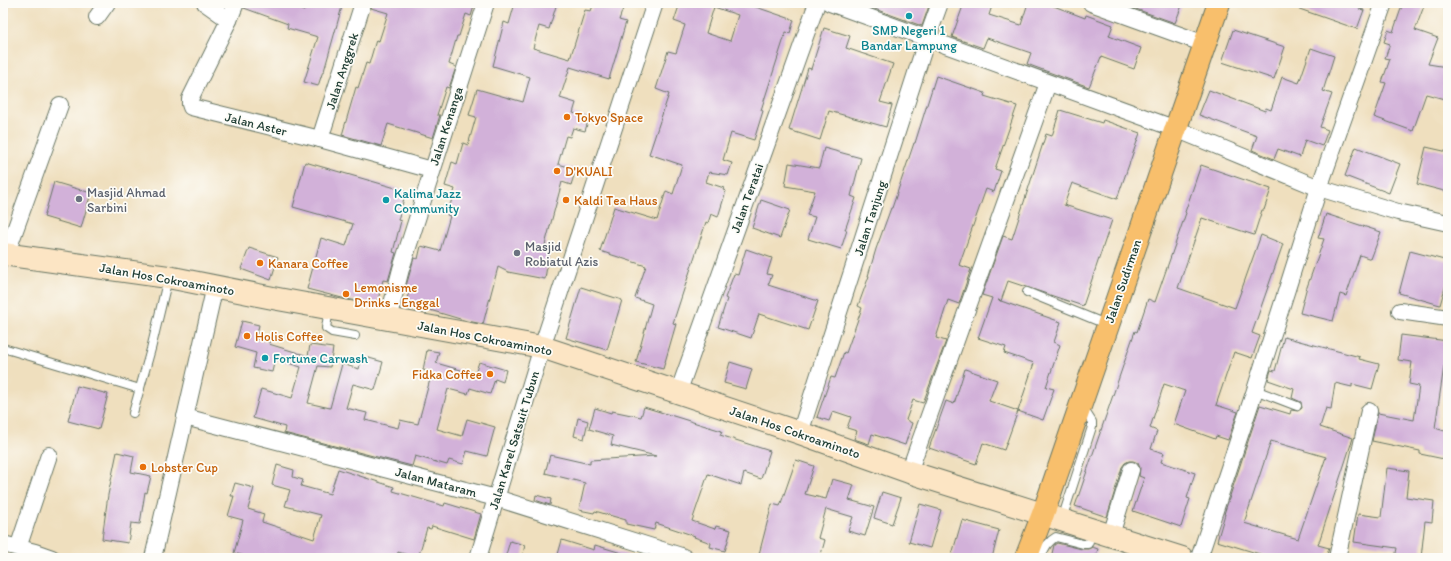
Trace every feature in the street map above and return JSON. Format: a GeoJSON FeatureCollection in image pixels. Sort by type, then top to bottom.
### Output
{"type":"FeatureCollection","features":[{"type":"Feature","properties":{"kind":"main road","name":"Jalan Sudirman"},"geometry":{"type":"LineString","coordinates":[[1026,558],[1053,517],[1080,405],[1219,3]]}},
{"type":"Feature","properties":{"kind":"street"},"geometry":{"type":"LineString","coordinates":[[97,17],[107,3]]}},
{"type":"Feature","properties":{"kind":"street"},"geometry":{"type":"LineString","coordinates":[[205,3],[230,20]]}},
{"type":"Feature","properties":{"kind":"street","name":"Jalan Aster"},"geometry":{"type":"LineString","coordinates":[[236,3],[230,20],[190,99],[191,107],[320,139],[432,170]]}},
{"type":"Feature","properties":{"kind":"street","name":"Jalan Anggrek"},"geometry":{"type":"LineString","coordinates":[[320,139],[363,3]]}},
{"type":"Feature","properties":{"kind":"street","name":"Jalan Kenanga"},"geometry":{"type":"LineString","coordinates":[[388,319],[401,269],[486,3]]}},
{"type":"Feature","properties":{"kind":"street","name":"Jalan Karel Satsuit Tubun"},"geometry":{"type":"LineString","coordinates":[[478,558],[542,347],[655,3]]}},
{"type":"Feature","properties":{"kind":"street","name":"Jalan Teratai"},"geometry":{"type":"LineString","coordinates":[[678,393],[817,3]]}},
{"type":"Feature","properties":{"kind":"street"},"geometry":{"type":"LineString","coordinates":[[830,3],[1176,129],[1319,188],[1398,212],[1448,223]]}},
{"type":"Feature","properties":{"kind":"street","name":"Jalan Tanjung"},"geometry":{"type":"LineString","coordinates":[[800,433],[927,39],[940,3]]}},
{"type":"Feature","properties":{"kind":"street"},"geometry":{"type":"LineString","coordinates":[[1091,3],[1205,44]]}},
{"type":"Feature","properties":{"kind":"street"},"geometry":{"type":"LineString","coordinates":[[1199,558],[1255,390],[1319,188],[1384,3]]}},
{"type":"Feature","properties":{"kind":"street"},"geometry":{"type":"LineString","coordinates":[[909,472],[1048,83]]}},
{"type":"Feature","properties":{"kind":"street"},"geometry":{"type":"LineString","coordinates":[[4,254],[60,106]]}},
{"type":"Feature","properties":{"kind":"street","name":"Jalan Hos Cokroaminoto"},"geometry":{"type":"LineString","coordinates":[[4,254],[168,277],[542,347],[800,433],[909,472],[1182,558]]}},
{"type":"Feature","properties":{"kind":"street"},"geometry":{"type":"LineString","coordinates":[[153,558],[215,286]]}},
{"type":"Feature","properties":{"kind":"street"},"geometry":{"type":"LineString","coordinates":[[1400,311],[1448,318]]}},
{"type":"Feature","properties":{"kind":"street"},"geometry":{"type":"LineString","coordinates":[[1337,558],[1369,411]]}},
{"type":"Feature","properties":{"kind":"street","name":"Jalan Mataram"},"geometry":{"type":"LineString","coordinates":[[185,417],[496,498],[685,558]]}},
{"type":"Feature","properties":{"kind":"street"},"geometry":{"type":"LineString","coordinates":[[49,455],[10,546],[52,558]]}},
{"type":"Feature","properties":{"kind":"street"},"geometry":{"type":"LineString","coordinates":[[1102,532],[1131,470]]}},
{"type":"Feature","properties":{"kind":"lane"},"geometry":{"type":"LineString","coordinates":[[133,413],[151,349],[168,277]]}},
{"type":"Feature","properties":{"kind":"lane"},"geometry":{"type":"LineString","coordinates":[[1027,292],[1108,325]]}},
{"type":"Feature","properties":{"kind":"lane"},"geometry":{"type":"LineString","coordinates":[[329,308],[326,328],[332,332],[355,336]]}},
{"type":"Feature","properties":{"kind":"lane"},"geometry":{"type":"LineString","coordinates":[[3,348],[140,389]]}},
{"type":"Feature","properties":{"kind":"lane"},"geometry":{"type":"LineString","coordinates":[[1255,390],[1297,406]]}},
{"type":"Feature","properties":{"kind":"lane"},"geometry":{"type":"LineString","coordinates":[[1040,558],[1046,544],[1056,537],[1088,544],[1102,532]]}},
{"type":"Feature","properties":{"kind":"building"},"geometry":{"type":"Polygon","coordinates":[[[245,3],[282,3],[304,11],[307,3],[343,3],[324,71],[318,86],[304,82],[318,37],[287,28],[288,24],[244,8],[245,3]]]}},
{"type":"Feature","properties":{"kind":"building"},"geometry":{"type":"Polygon","coordinates":[[[372,3],[475,3],[471,16],[466,14],[459,36],[457,36],[449,64],[456,67],[449,88],[446,87],[437,115],[440,115],[433,138],[388,124],[381,146],[342,135],[356,87],[358,88],[366,63],[369,64],[376,40],[379,41],[388,13],[371,8],[372,3]]]}},
{"type":"Feature","properties":{"kind":"building"},"geometry":{"type":"Polygon","coordinates":[[[515,3],[557,3],[549,29],[539,26],[533,48],[570,59],[585,10],[591,11],[594,3],[625,3],[619,20],[626,22],[609,79],[570,67],[560,98],[576,103],[573,113],[589,118],[585,131],[573,128],[570,137],[566,136],[558,164],[576,169],[571,185],[562,182],[545,245],[550,246],[545,279],[508,272],[498,267],[483,324],[467,321],[406,303],[410,287],[406,286],[414,258],[418,259],[421,246],[440,251],[450,216],[447,215],[455,189],[445,186],[452,162],[457,164],[463,143],[468,145],[476,117],[469,115],[477,89],[523,102],[530,77],[493,66],[504,22],[509,24],[515,3]]]}},
{"type":"Feature","properties":{"kind":"building"},"geometry":{"type":"Polygon","coordinates":[[[680,3],[751,3],[750,5],[794,20],[790,33],[786,32],[761,110],[763,111],[754,140],[731,133],[723,160],[732,163],[728,175],[709,172],[706,182],[724,188],[723,190],[726,191],[718,217],[711,214],[708,223],[706,222],[673,323],[676,324],[663,369],[636,362],[652,304],[635,298],[646,266],[600,251],[614,207],[657,220],[666,191],[673,194],[682,165],[649,154],[669,94],[656,89],[668,51],[676,53],[685,25],[674,21],[680,3]],[[714,7],[706,33],[730,41],[738,15],[714,7]]]}},
{"type":"Feature","properties":{"kind":"building","name":"SMP Negeri 1 Bandar Lampung"},"geometry":{"type":"Polygon","coordinates":[[[858,3],[930,3],[922,26],[858,3]]]}},
{"type":"Feature","properties":{"kind":"building"},"geometry":{"type":"Polygon","coordinates":[[[964,3],[993,3],[989,15],[1021,25],[1028,3],[1046,3],[1085,18],[1086,15],[1113,25],[1109,36],[1141,48],[1134,69],[1101,57],[1089,87],[1027,64],[1031,53],[987,38],[983,48],[952,37],[964,3]]]}},
{"type":"Feature","properties":{"kind":"building"},"geometry":{"type":"Polygon","coordinates":[[[1119,3],[1183,3],[1175,23],[1119,3]]]}},
{"type":"Feature","properties":{"kind":"building"},"geometry":{"type":"Polygon","coordinates":[[[1288,3],[1361,3],[1359,9],[1364,10],[1357,29],[1288,5],[1288,3]]]}},
{"type":"Feature","properties":{"kind":"building"},"geometry":{"type":"Polygon","coordinates":[[[1403,3],[1416,3],[1424,6],[1415,30],[1438,38],[1428,64],[1447,67],[1445,77],[1448,77],[1448,100],[1426,94],[1413,131],[1374,117],[1386,83],[1382,82],[1390,59],[1385,58],[1390,44],[1384,42],[1388,30],[1393,32],[1403,3]]]}},
{"type":"Feature","properties":{"kind":"building"},"geometry":{"type":"Polygon","coordinates":[[[824,28],[850,36],[846,48],[893,64],[880,102],[892,105],[886,127],[829,111],[820,140],[789,130],[808,68],[811,69],[824,28]]]}},
{"type":"Feature","properties":{"kind":"building"},"geometry":{"type":"Polygon","coordinates":[[[1233,30],[1285,47],[1274,79],[1222,62],[1233,30]]]}},
{"type":"Feature","properties":{"kind":"building"},"geometry":{"type":"Polygon","coordinates":[[[1311,48],[1334,56],[1323,91],[1332,94],[1320,127],[1328,130],[1322,146],[1305,140],[1300,157],[1278,149],[1274,159],[1252,150],[1257,136],[1199,115],[1209,90],[1265,111],[1266,108],[1271,110],[1282,77],[1299,83],[1311,48]]]}},
{"type":"Feature","properties":{"kind":"building"},"geometry":{"type":"Polygon","coordinates":[[[936,76],[985,93],[984,96],[1017,106],[995,169],[1001,171],[994,192],[986,189],[959,265],[971,269],[959,304],[948,300],[936,338],[946,341],[923,403],[913,400],[906,420],[912,423],[905,445],[872,434],[869,444],[854,439],[857,431],[847,428],[851,417],[833,411],[829,421],[817,417],[831,377],[835,378],[844,352],[846,353],[862,308],[858,306],[869,276],[876,249],[915,143],[936,76]]]}},
{"type":"Feature","properties":{"kind":"building"},"geometry":{"type":"Polygon","coordinates":[[[1060,110],[1102,123],[1103,120],[1140,133],[1117,199],[1072,183],[1064,205],[1112,220],[1083,306],[1008,281],[1001,301],[998,300],[1061,322],[1054,342],[1060,345],[1046,387],[1054,389],[1043,420],[1018,411],[1034,363],[1004,353],[1006,347],[978,338],[992,298],[982,295],[1003,236],[1012,239],[1046,134],[1052,136],[1060,110]]]}},
{"type":"Feature","properties":{"kind":"building"},"geometry":{"type":"Polygon","coordinates":[[[1356,147],[1400,164],[1389,193],[1345,176],[1356,147]]]}},
{"type":"Feature","properties":{"kind":"building"},"geometry":{"type":"Polygon","coordinates":[[[1426,147],[1448,152],[1448,192],[1417,184],[1426,147]]]}},
{"type":"Feature","properties":{"kind":"building"},"geometry":{"type":"Polygon","coordinates":[[[824,148],[861,158],[851,196],[856,198],[845,230],[847,230],[841,249],[808,239],[815,217],[807,215],[815,191],[785,186],[789,163],[819,168],[824,148]]]}},
{"type":"Feature","properties":{"kind":"building"},"geometry":{"type":"Polygon","coordinates":[[[305,162],[406,191],[398,220],[401,221],[393,252],[396,253],[388,281],[383,280],[377,304],[346,299],[307,289],[321,238],[346,246],[353,224],[293,207],[305,162]]]}},
{"type":"Feature","properties":{"kind":"building"},"geometry":{"type":"Polygon","coordinates":[[[1201,165],[1271,189],[1254,235],[1202,218],[1178,288],[1235,308],[1261,235],[1283,244],[1252,333],[1260,336],[1252,358],[1234,352],[1216,405],[1238,412],[1228,440],[1216,436],[1215,439],[1174,424],[1185,391],[1164,384],[1150,428],[1157,431],[1151,449],[1164,453],[1161,462],[1195,473],[1187,498],[1190,499],[1181,527],[1133,511],[1144,478],[1139,476],[1140,468],[1138,463],[1133,461],[1125,463],[1122,467],[1107,517],[1075,506],[1135,331],[1137,332],[1148,299],[1155,302],[1201,165]]]}},
{"type":"Feature","properties":{"kind":"building"},"geometry":{"type":"Polygon","coordinates":[[[54,182],[91,193],[81,228],[44,217],[54,182]]]}},
{"type":"Feature","properties":{"kind":"building"},"geometry":{"type":"Polygon","coordinates":[[[761,200],[790,210],[780,238],[752,228],[761,200]]]}},
{"type":"Feature","properties":{"kind":"building"},"geometry":{"type":"Polygon","coordinates":[[[1326,214],[1381,232],[1371,259],[1360,255],[1346,296],[1340,294],[1333,321],[1300,313],[1306,290],[1324,239],[1318,238],[1326,214]]]}},
{"type":"Feature","properties":{"kind":"building","name":"Kanara Coffee"},"geometry":{"type":"Polygon","coordinates":[[[249,248],[278,257],[271,280],[241,269],[249,248]]]}},
{"type":"Feature","properties":{"kind":"building"},"geometry":{"type":"Polygon","coordinates":[[[746,249],[772,258],[767,274],[772,275],[768,285],[818,301],[808,330],[759,314],[751,338],[718,327],[727,299],[725,298],[734,274],[738,275],[746,249]]]}},
{"type":"Feature","properties":{"kind":"building"},"geometry":{"type":"Polygon","coordinates":[[[1410,251],[1448,261],[1448,277],[1440,305],[1399,293],[1410,251]]]}},
{"type":"Feature","properties":{"kind":"building"},"geometry":{"type":"Polygon","coordinates":[[[581,287],[622,300],[607,350],[566,338],[581,287]]]}},
{"type":"Feature","properties":{"kind":"building"},"geometry":{"type":"Polygon","coordinates":[[[242,321],[259,325],[256,339],[270,342],[269,344],[308,356],[310,345],[333,348],[330,367],[318,366],[308,403],[330,408],[342,364],[359,369],[362,356],[383,362],[375,390],[353,384],[346,408],[367,413],[365,420],[398,428],[400,420],[418,424],[432,372],[423,370],[427,350],[439,352],[436,363],[475,374],[479,362],[506,370],[503,382],[495,379],[490,394],[470,388],[468,394],[448,389],[437,429],[462,436],[467,419],[495,427],[487,456],[467,451],[463,464],[449,460],[447,465],[415,456],[412,466],[284,433],[285,427],[253,418],[261,389],[292,398],[301,367],[275,359],[272,372],[253,368],[256,353],[235,347],[242,321]]]}},
{"type":"Feature","properties":{"kind":"building"},"geometry":{"type":"Polygon","coordinates":[[[1401,335],[1448,341],[1447,366],[1444,366],[1435,428],[1448,432],[1448,444],[1444,459],[1420,454],[1420,451],[1372,441],[1378,413],[1414,420],[1419,386],[1409,384],[1412,362],[1398,360],[1401,335]]]}},
{"type":"Feature","properties":{"kind":"building"},"geometry":{"type":"Polygon","coordinates":[[[1284,337],[1360,357],[1359,359],[1379,364],[1372,389],[1352,384],[1352,387],[1335,383],[1331,409],[1326,408],[1320,427],[1353,438],[1318,545],[1329,548],[1326,558],[1273,558],[1217,541],[1224,514],[1260,405],[1290,414],[1291,410],[1298,411],[1302,408],[1301,402],[1292,398],[1294,389],[1268,380],[1271,370],[1275,371],[1284,337]],[[1271,441],[1244,523],[1298,539],[1326,457],[1271,441]]]}},
{"type":"Feature","properties":{"kind":"building"},"geometry":{"type":"Polygon","coordinates":[[[730,362],[752,369],[746,389],[724,383],[730,362]]]}},
{"type":"Feature","properties":{"kind":"building"},"geometry":{"type":"Polygon","coordinates":[[[965,369],[997,380],[989,401],[1018,411],[1004,450],[983,443],[976,464],[929,448],[946,401],[954,404],[965,369]]]}},
{"type":"Feature","properties":{"kind":"building"},"geometry":{"type":"Polygon","coordinates":[[[77,386],[108,394],[99,429],[68,421],[77,386]]]}},
{"type":"Feature","properties":{"kind":"building"},"geometry":{"type":"Polygon","coordinates":[[[644,407],[722,431],[720,435],[770,451],[761,479],[744,473],[741,485],[708,474],[692,521],[715,529],[716,526],[731,530],[725,551],[710,547],[711,543],[694,537],[695,536],[656,523],[654,530],[626,524],[626,520],[595,511],[594,513],[579,510],[585,483],[545,473],[550,455],[590,464],[590,460],[656,456],[611,445],[613,436],[589,429],[595,408],[611,413],[612,411],[641,417],[644,407]]]}},
{"type":"Feature","properties":{"kind":"building"},"geometry":{"type":"Polygon","coordinates":[[[578,418],[588,421],[584,439],[574,436],[578,418]]]}},
{"type":"Feature","properties":{"kind":"building"},"geometry":{"type":"Polygon","coordinates":[[[117,452],[134,456],[131,472],[151,476],[147,493],[145,492],[140,524],[131,523],[128,543],[102,539],[108,495],[117,452]]]}},
{"type":"Feature","properties":{"kind":"building"},"geometry":{"type":"Polygon","coordinates":[[[796,460],[814,466],[805,494],[826,499],[832,479],[854,485],[849,500],[874,507],[865,536],[848,531],[853,517],[826,509],[818,538],[825,540],[820,558],[758,558],[772,504],[780,506],[796,460]]]}},
{"type":"Feature","properties":{"kind":"building"},"geometry":{"type":"Polygon","coordinates":[[[277,465],[294,470],[293,477],[303,480],[301,486],[330,494],[338,469],[394,487],[393,491],[444,506],[445,503],[481,514],[474,539],[432,526],[431,529],[427,528],[418,558],[398,552],[397,558],[252,558],[234,553],[243,520],[228,516],[234,496],[231,496],[235,483],[254,488],[248,509],[264,514],[262,522],[314,539],[321,515],[285,506],[290,490],[272,485],[277,465]]]}},
{"type":"Feature","properties":{"kind":"building"},"geometry":{"type":"Polygon","coordinates":[[[1387,468],[1409,471],[1406,497],[1434,501],[1432,522],[1425,521],[1421,558],[1395,558],[1397,548],[1354,542],[1358,514],[1381,517],[1387,468]]]}},
{"type":"Feature","properties":{"kind":"building"},"geometry":{"type":"Polygon","coordinates":[[[882,492],[901,498],[892,524],[874,518],[882,492]]]}},
{"type":"Feature","properties":{"kind":"building"},"geometry":{"type":"Polygon","coordinates":[[[536,495],[551,499],[550,505],[535,500],[536,495]]]}},
{"type":"Feature","properties":{"kind":"building"},"geometry":{"type":"Polygon","coordinates":[[[920,504],[941,510],[930,548],[909,542],[920,504]]]}},
{"type":"Feature","properties":{"kind":"building"},"geometry":{"type":"Polygon","coordinates":[[[962,520],[999,530],[992,558],[951,558],[962,520]]]}},
{"type":"Feature","properties":{"kind":"building"},"geometry":{"type":"Polygon","coordinates":[[[562,540],[594,550],[595,545],[628,555],[628,558],[557,558],[562,540]]]}},
{"type":"Feature","properties":{"kind":"building"},"geometry":{"type":"Polygon","coordinates":[[[510,541],[525,545],[522,558],[505,558],[510,541]]]}},
{"type":"Feature","properties":{"kind":"building"},"geometry":{"type":"Polygon","coordinates":[[[1057,543],[1082,549],[1092,547],[1098,549],[1095,558],[1051,558],[1054,545],[1057,543]]]}},
{"type":"Feature","properties":{"kind":"place","name":"SMP Negeri 1 Bandar Lampung"},"geometry":{"type":"Point","coordinates":[909,16]}},
{"type":"Feature","properties":{"kind":"place","name":"Tokyo Space"},"geometry":{"type":"Point","coordinates":[567,117]}},
{"type":"Feature","properties":{"kind":"place","name":"D'KUALI"},"geometry":{"type":"Point","coordinates":[557,171]}},
{"type":"Feature","properties":{"kind":"place","name":"Masjid Ahmad Sarbini"},"geometry":{"type":"Point","coordinates":[79,199]}},
{"type":"Feature","properties":{"kind":"place","name":"Kalima Jazz Community"},"geometry":{"type":"Point","coordinates":[386,200]}},
{"type":"Feature","properties":{"kind":"place","name":"Kaldi Tea Haus"},"geometry":{"type":"Point","coordinates":[566,200]}},
{"type":"Feature","properties":{"kind":"place","name":"Masjid Robiatul Azis"},"geometry":{"type":"Point","coordinates":[517,253]}},
{"type":"Feature","properties":{"kind":"place","name":"Kanara Coffee"},"geometry":{"type":"Point","coordinates":[260,263]}},
{"type":"Feature","properties":{"kind":"place","name":"Lemonisme Drinks - Enggal"},"geometry":{"type":"Point","coordinates":[346,294]}},
{"type":"Feature","properties":{"kind":"place","name":"Holis Coffee"},"geometry":{"type":"Point","coordinates":[247,336]}},
{"type":"Feature","properties":{"kind":"place","name":"Fortune Carwash"},"geometry":{"type":"Point","coordinates":[265,358]}},
{"type":"Feature","properties":{"kind":"place","name":"Fidka Coffee"},"geometry":{"type":"Point","coordinates":[490,374]}},
{"type":"Feature","properties":{"kind":"place","name":"Lobster Cup"},"geometry":{"type":"Point","coordinates":[143,467]}}]}
